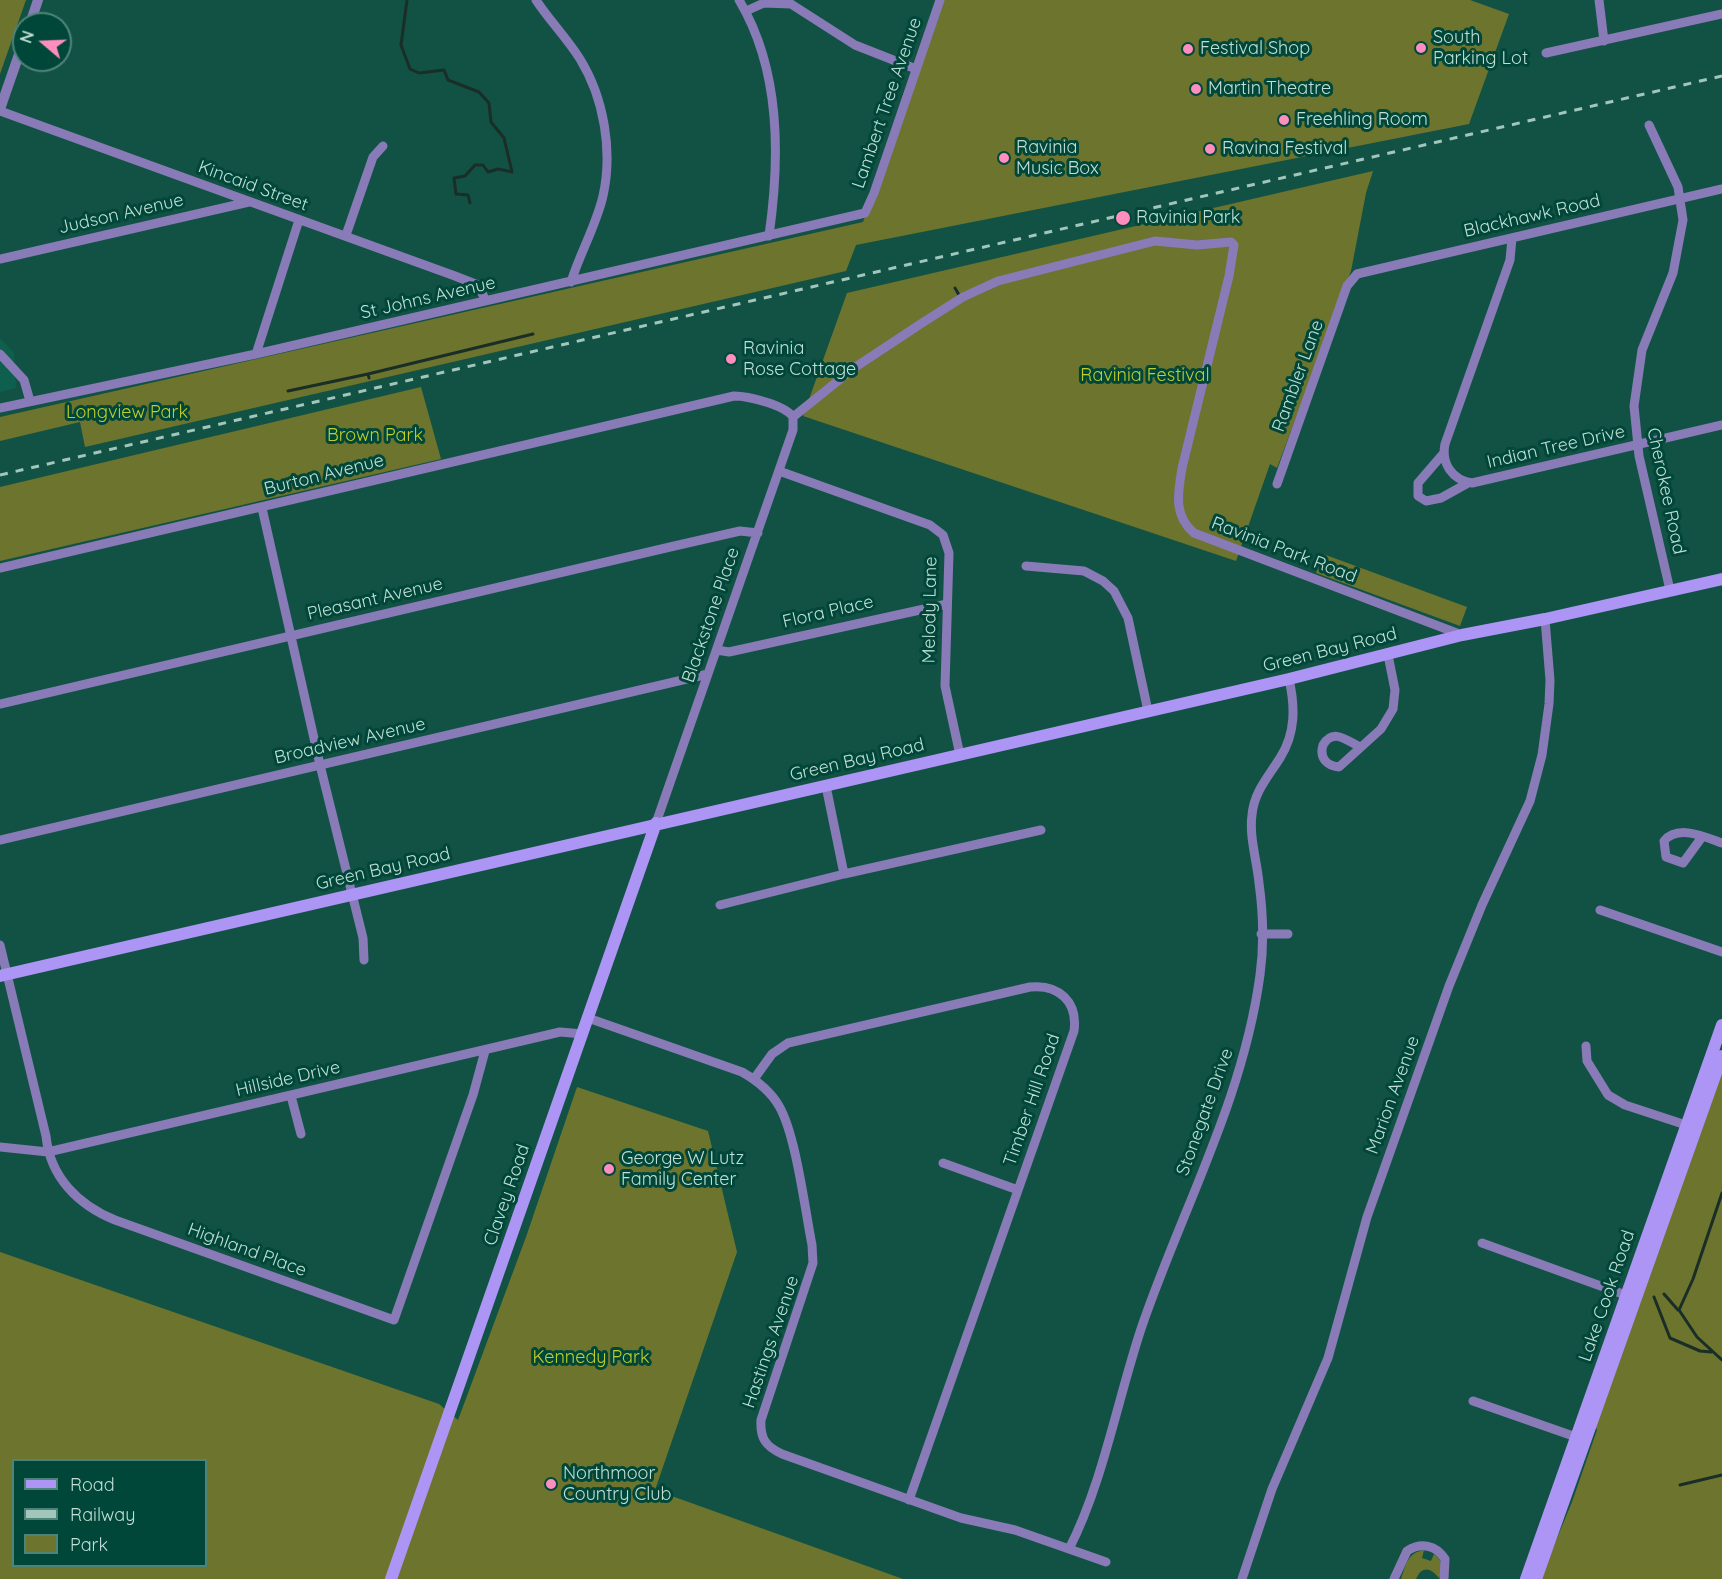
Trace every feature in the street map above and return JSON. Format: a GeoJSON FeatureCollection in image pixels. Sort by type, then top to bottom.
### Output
{"type":"FeatureCollection","features":[{"type":"Feature","properties":{"kind":"main road","name":"Green Bay Road"},"geometry":{"type":"LineString","coordinates":[[3,976],[656,823],[1289,679],[1462,635],[1545,619],[1722,579]]}},
{"type":"Feature","properties":{"kind":"main road","name":"Clavey Road"},"geometry":{"type":"LineString","coordinates":[[391,1579],[656,823]]}},
{"type":"Feature","properties":{"kind":"main road","name":"Lake Cook Road"},"geometry":{"type":"LineString","coordinates":[[1692,1128],[1722,1025]]}},
{"type":"Feature","properties":{"kind":"main road","name":"Lake Cook Road"},"geometry":{"type":"LineString","coordinates":[[1536,1579],[1631,1297],[1692,1128],[1722,1056]]}},
{"type":"Feature","properties":{"kind":"main road","name":"Lake Cook Road"},"geometry":{"type":"LineString","coordinates":[[1526,1579],[1576,1437],[1631,1297]]}},
{"type":"Feature","properties":{"kind":"street"},"geometry":{"type":"LineString","coordinates":[[536,0],[587,71],[600,108],[606,141],[603,196],[593,230],[572,282]]}},
{"type":"Feature","properties":{"kind":"street"},"geometry":{"type":"LineString","coordinates":[[739,0],[746,11],[767,75],[776,130],[776,171],[769,236]]}},
{"type":"Feature","properties":{"kind":"street","name":"Lambert Tree Avenue"},"geometry":{"type":"LineString","coordinates":[[861,214],[868,208],[874,193],[940,0]]}},
{"type":"Feature","properties":{"kind":"street"},"geometry":{"type":"LineString","coordinates":[[1599,0],[1604,41]]}},
{"type":"Feature","properties":{"kind":"street"},"geometry":{"type":"LineString","coordinates":[[746,11],[764,3],[791,4],[855,45],[916,69]]}},
{"type":"Feature","properties":{"kind":"street"},"geometry":{"type":"LineString","coordinates":[[1546,53],[1722,14]]}},
{"type":"Feature","properties":{"kind":"street"},"geometry":{"type":"LineString","coordinates":[[0,110],[13,72]]}},
{"type":"Feature","properties":{"kind":"street","name":"Kincaid Street"},"geometry":{"type":"LineString","coordinates":[[0,110],[478,285],[486,301]]}},
{"type":"Feature","properties":{"kind":"street","name":"Cherokee Road"},"geometry":{"type":"LineString","coordinates":[[1649,125],[1677,185],[1683,220],[1677,258],[1665,296],[1651,326],[1637,375],[1634,406],[1638,446],[1670,590]]}},
{"type":"Feature","properties":{"kind":"street"},"geometry":{"type":"LineString","coordinates":[[346,235],[374,157],[383,146]]}},
{"type":"Feature","properties":{"kind":"street","name":"Blackhawk Road"},"geometry":{"type":"LineString","coordinates":[[1351,279],[1367,270],[1722,189]]}},
{"type":"Feature","properties":{"kind":"street","name":"Judson Avenue"},"geometry":{"type":"LineString","coordinates":[[0,259],[249,202]]}},
{"type":"Feature","properties":{"kind":"street","name":"St Johns Avenue"},"geometry":{"type":"LineString","coordinates":[[0,408],[256,354],[861,214]]}},
{"type":"Feature","properties":{"kind":"street"},"geometry":{"type":"LineString","coordinates":[[256,354],[299,220]]}},
{"type":"Feature","properties":{"kind":"street","name":"Indian Tree Drive"},"geometry":{"type":"LineString","coordinates":[[1512,238],[1510,260],[1443,454],[1418,483],[1418,496],[1426,501],[1435,500],[1468,483],[1722,425]]}},
{"type":"Feature","properties":{"kind":"street","name":"Ravinia Park Road"},"geometry":{"type":"LineString","coordinates":[[793,417],[854,368],[963,297],[998,281],[1155,241],[1197,246],[1231,242],[1234,245],[1229,276],[1182,468],[1178,495],[1179,516],[1194,533],[1462,635]]}},
{"type":"Feature","properties":{"kind":"street","name":"Rambler Lane"},"geometry":{"type":"LineString","coordinates":[[1277,484],[1351,279]]}},
{"type":"Feature","properties":{"kind":"street"},"geometry":{"type":"LineString","coordinates":[[0,354],[24,380],[30,401]]}},
{"type":"Feature","properties":{"kind":"street","name":"Burton Avenue"},"geometry":{"type":"LineString","coordinates":[[0,568],[734,396],[747,396],[788,411],[793,417]]}},
{"type":"Feature","properties":{"kind":"street","name":"Blackstone Place"},"geometry":{"type":"LineString","coordinates":[[656,823],[793,430],[793,417]]}},
{"type":"Feature","properties":{"kind":"street","name":"Indian Tree Drive"},"geometry":{"type":"LineString","coordinates":[[1443,454],[1447,468],[1455,476],[1468,483]]}},
{"type":"Feature","properties":{"kind":"street","name":"Melody Lane"},"geometry":{"type":"LineString","coordinates":[[779,471],[939,531],[947,540],[949,553],[945,686],[960,755]]}},
{"type":"Feature","properties":{"kind":"street"},"geometry":{"type":"LineString","coordinates":[[262,508],[320,765],[363,938],[364,960]]}},
{"type":"Feature","properties":{"kind":"street","name":"Pleasant Avenue"},"geometry":{"type":"LineString","coordinates":[[0,704],[740,531],[758,533]]}},
{"type":"Feature","properties":{"kind":"street"},"geometry":{"type":"LineString","coordinates":[[1026,566],[1084,571],[1103,581],[1114,591],[1128,618],[1148,711]]}},
{"type":"Feature","properties":{"kind":"street","name":"Flora Place"},"geometry":{"type":"LineString","coordinates":[[717,650],[729,651],[947,604]]}},
{"type":"Feature","properties":{"kind":"street","name":"Marion Avenue"},"geometry":{"type":"LineString","coordinates":[[1242,1579],[1272,1489],[1328,1358],[1367,1217],[1449,986],[1482,905],[1530,801],[1542,755],[1549,704],[1550,680],[1545,619]]}},
{"type":"Feature","properties":{"kind":"street"},"geometry":{"type":"LineString","coordinates":[[1360,747],[1382,729],[1393,709],[1395,690],[1388,655]]}},
{"type":"Feature","properties":{"kind":"street","name":"Broadview Avenue"},"geometry":{"type":"LineString","coordinates":[[0,840],[708,674]]}},
{"type":"Feature","properties":{"kind":"street","name":"Stonegate Drive"},"geometry":{"type":"LineString","coordinates":[[1069,1549],[1101,1463],[1149,1308],[1242,1066],[1253,1023],[1261,970],[1261,934],[1260,884],[1251,816],[1258,792],[1281,757],[1293,727],[1294,711],[1289,679]]}},
{"type":"Feature","properties":{"kind":"street"},"geometry":{"type":"LineString","coordinates":[[826,786],[844,873]]}},
{"type":"Feature","properties":{"kind":"street"},"geometry":{"type":"LineString","coordinates":[[720,905],[844,873],[1041,830]]}},
{"type":"Feature","properties":{"kind":"street"},"geometry":{"type":"LineString","coordinates":[[1702,837],[1722,843]]}},
{"type":"Feature","properties":{"kind":"street"},"geometry":{"type":"LineString","coordinates":[[1600,910],[1722,952]]}},
{"type":"Feature","properties":{"kind":"street"},"geometry":{"type":"LineString","coordinates":[[1261,934],[1288,933]]}},
{"type":"Feature","properties":{"kind":"street","name":"Highland Place"},"geometry":{"type":"LineString","coordinates":[[0,945],[3,976],[46,1136],[48,1152],[67,1187],[80,1200],[100,1214],[394,1320],[485,1051]]}},
{"type":"Feature","properties":{"kind":"street","name":"Timber Hill Road"},"geometry":{"type":"LineString","coordinates":[[754,1079],[772,1054],[788,1043],[1030,987],[1052,987],[1063,994],[1075,1012],[1074,1031],[909,1500]]}},
{"type":"Feature","properties":{"kind":"street","name":"Hastings Avenue"},"geometry":{"type":"LineString","coordinates":[[588,1018],[742,1072],[754,1079],[774,1099],[785,1119],[812,1245],[813,1263],[761,1420],[762,1439],[771,1449],[961,1518],[1015,1530],[1106,1562]]}},
{"type":"Feature","properties":{"kind":"street","name":"Hillside Drive"},"geometry":{"type":"LineString","coordinates":[[0,1147],[48,1152],[560,1032],[582,1034]]}},
{"type":"Feature","properties":{"kind":"street"},"geometry":{"type":"LineString","coordinates":[[1586,1046],[1587,1061],[1604,1092],[1625,1105],[1692,1128]]}},
{"type":"Feature","properties":{"kind":"street"},"geometry":{"type":"LineString","coordinates":[[291,1096],[301,1134]]}},
{"type":"Feature","properties":{"kind":"street"},"geometry":{"type":"LineString","coordinates":[[943,1163],[1018,1190]]}},
{"type":"Feature","properties":{"kind":"street"},"geometry":{"type":"LineString","coordinates":[[1482,1243],[1631,1297]]}},
{"type":"Feature","properties":{"kind":"street"},"geometry":{"type":"LineString","coordinates":[[1473,1401],[1576,1437]]}},
{"type":"Feature","properties":{"kind":"street"},"geometry":{"type":"LineString","coordinates":[[1394,1579],[1407,1551],[1425,1545],[1436,1549],[1445,1559],[1444,1579]]}},
{"type":"Feature","properties":{"kind":"shaded area"},"geometry":{"type":"Polygon","coordinates":[[[0,338],[14,353],[16,388],[0,392],[0,338]]]}},
{"type":"Feature","properties":{"kind":"green space"},"geometry":{"type":"Polygon","coordinates":[[[0,0],[26,0],[22,12],[12,12],[12,40],[0,74],[0,0]]]}},
{"type":"Feature","properties":{"kind":"green space","name":"Longview Park"},"geometry":{"type":"Polygon","coordinates":[[[942,0],[1470,0],[1509,14],[1469,124],[856,245],[846,271],[85,447],[80,422],[0,441],[0,417],[863,222],[942,0]]]}},
{"type":"Feature","properties":{"kind":"green space","name":"Ravinia Festival"},"geometry":{"type":"Polygon","coordinates":[[[1373,171],[1366,193],[1351,271],[1277,468],[1270,464],[1236,561],[803,416],[847,293],[1373,171]]]}},
{"type":"Feature","properties":{"kind":"green space","name":"Brown Park"},"geometry":{"type":"Polygon","coordinates":[[[421,387],[441,459],[0,561],[0,487],[421,387]]]}},
{"type":"Feature","properties":{"kind":"green space"},"geometry":{"type":"Polygon","coordinates":[[[1323,554],[1467,607],[1460,626],[1316,573],[1323,554]]]}},
{"type":"Feature","properties":{"kind":"green space"},"geometry":{"type":"Polygon","coordinates":[[[1722,1065],[1722,1579],[1540,1579],[1572,1502],[1597,1430],[1595,1425],[1722,1065]]]}},
{"type":"Feature","properties":{"kind":"green space","name":"Northmoor Country Club"},"geometry":{"type":"Polygon","coordinates":[[[577,1087],[708,1131],[737,1252],[655,1490],[903,1579],[0,1579],[0,1252],[439,1404],[458,1420],[526,1237],[577,1087]]]}},
{"type":"Feature","properties":{"kind":"green space"},"geometry":{"type":"Polygon","coordinates":[[[1424,1550],[1422,1558],[1431,1561],[1434,1554],[1441,1562],[1439,1578],[1430,1570],[1424,1570],[1416,1579],[1401,1579],[1411,1557],[1424,1550]]]}},
{"type":"Feature","properties":{"kind":"waterway"},"geometry":{"type":"LineString","coordinates":[[407,0],[401,45],[410,69],[419,73],[444,70],[448,80],[479,92],[489,103],[491,122],[504,138],[512,172],[498,169],[488,172],[483,165],[475,165],[465,176],[454,178],[456,194],[468,195],[470,203]]}},
{"type":"Feature","properties":{"kind":"waterway"},"geometry":{"type":"LineString","coordinates":[[955,288],[959,295]]}},
{"type":"Feature","properties":{"kind":"waterway"},"geometry":{"type":"LineString","coordinates":[[369,378],[368,374],[533,334]]}},
{"type":"Feature","properties":{"kind":"waterway"},"geometry":{"type":"LineString","coordinates":[[288,391],[368,374]]}},
{"type":"Feature","properties":{"kind":"waterway"},"geometry":{"type":"LineString","coordinates":[[1722,1193],[1693,1279],[1679,1310],[1697,1337],[1722,1360]]}},
{"type":"Feature","properties":{"kind":"waterway"},"geometry":{"type":"LineString","coordinates":[[1664,1294],[1678,1310]]}},
{"type":"Feature","properties":{"kind":"waterway"},"geometry":{"type":"LineString","coordinates":[[1654,1297],[1670,1338],[1700,1351],[1711,1352]]}},
{"type":"Feature","properties":{"kind":"waterway"},"geometry":{"type":"LineString","coordinates":[[1680,1485],[1722,1475]]}},
{"type":"Feature","properties":{"kind":"railway"},"geometry":{"type":"LineString","coordinates":[[0,475],[1722,76]]}},
{"type":"Feature","properties":{"kind":"place","name":"South Parking Lot"},"geometry":{"type":"Point","coordinates":[1421,48]}},
{"type":"Feature","properties":{"kind":"place","name":"Festival Shop"},"geometry":{"type":"Point","coordinates":[1188,49]}},
{"type":"Feature","properties":{"kind":"place","name":"Martin Theatre"},"geometry":{"type":"Point","coordinates":[1196,89]}},
{"type":"Feature","properties":{"kind":"place","name":"Freehling Room"},"geometry":{"type":"Point","coordinates":[1284,120]}},
{"type":"Feature","properties":{"kind":"place","name":"Ravina Festival"},"geometry":{"type":"Point","coordinates":[1210,149]}},
{"type":"Feature","properties":{"kind":"place","name":"Ravinia Music Box"},"geometry":{"type":"Point","coordinates":[1004,158]}},
{"type":"Feature","properties":{"kind":"place","name":"Ravinia Park"},"geometry":{"type":"Point","coordinates":[1123,218]}},
{"type":"Feature","properties":{"kind":"place","name":"Ravinia Rose Cottage"},"geometry":{"type":"Point","coordinates":[731,359]}},
{"type":"Feature","properties":{"kind":"place","name":"George W Lutz Family Center"},"geometry":{"type":"Point","coordinates":[609,1169]}},
{"type":"Feature","properties":{"kind":"place","name":"Northmoor Country Club"},"geometry":{"type":"Point","coordinates":[551,1484]}},
{"type":"Feature","properties":{"kind":"park label","name":"Kennedy Park"},"geometry":{"type":"Point","coordinates":[591,1358]}}]}
